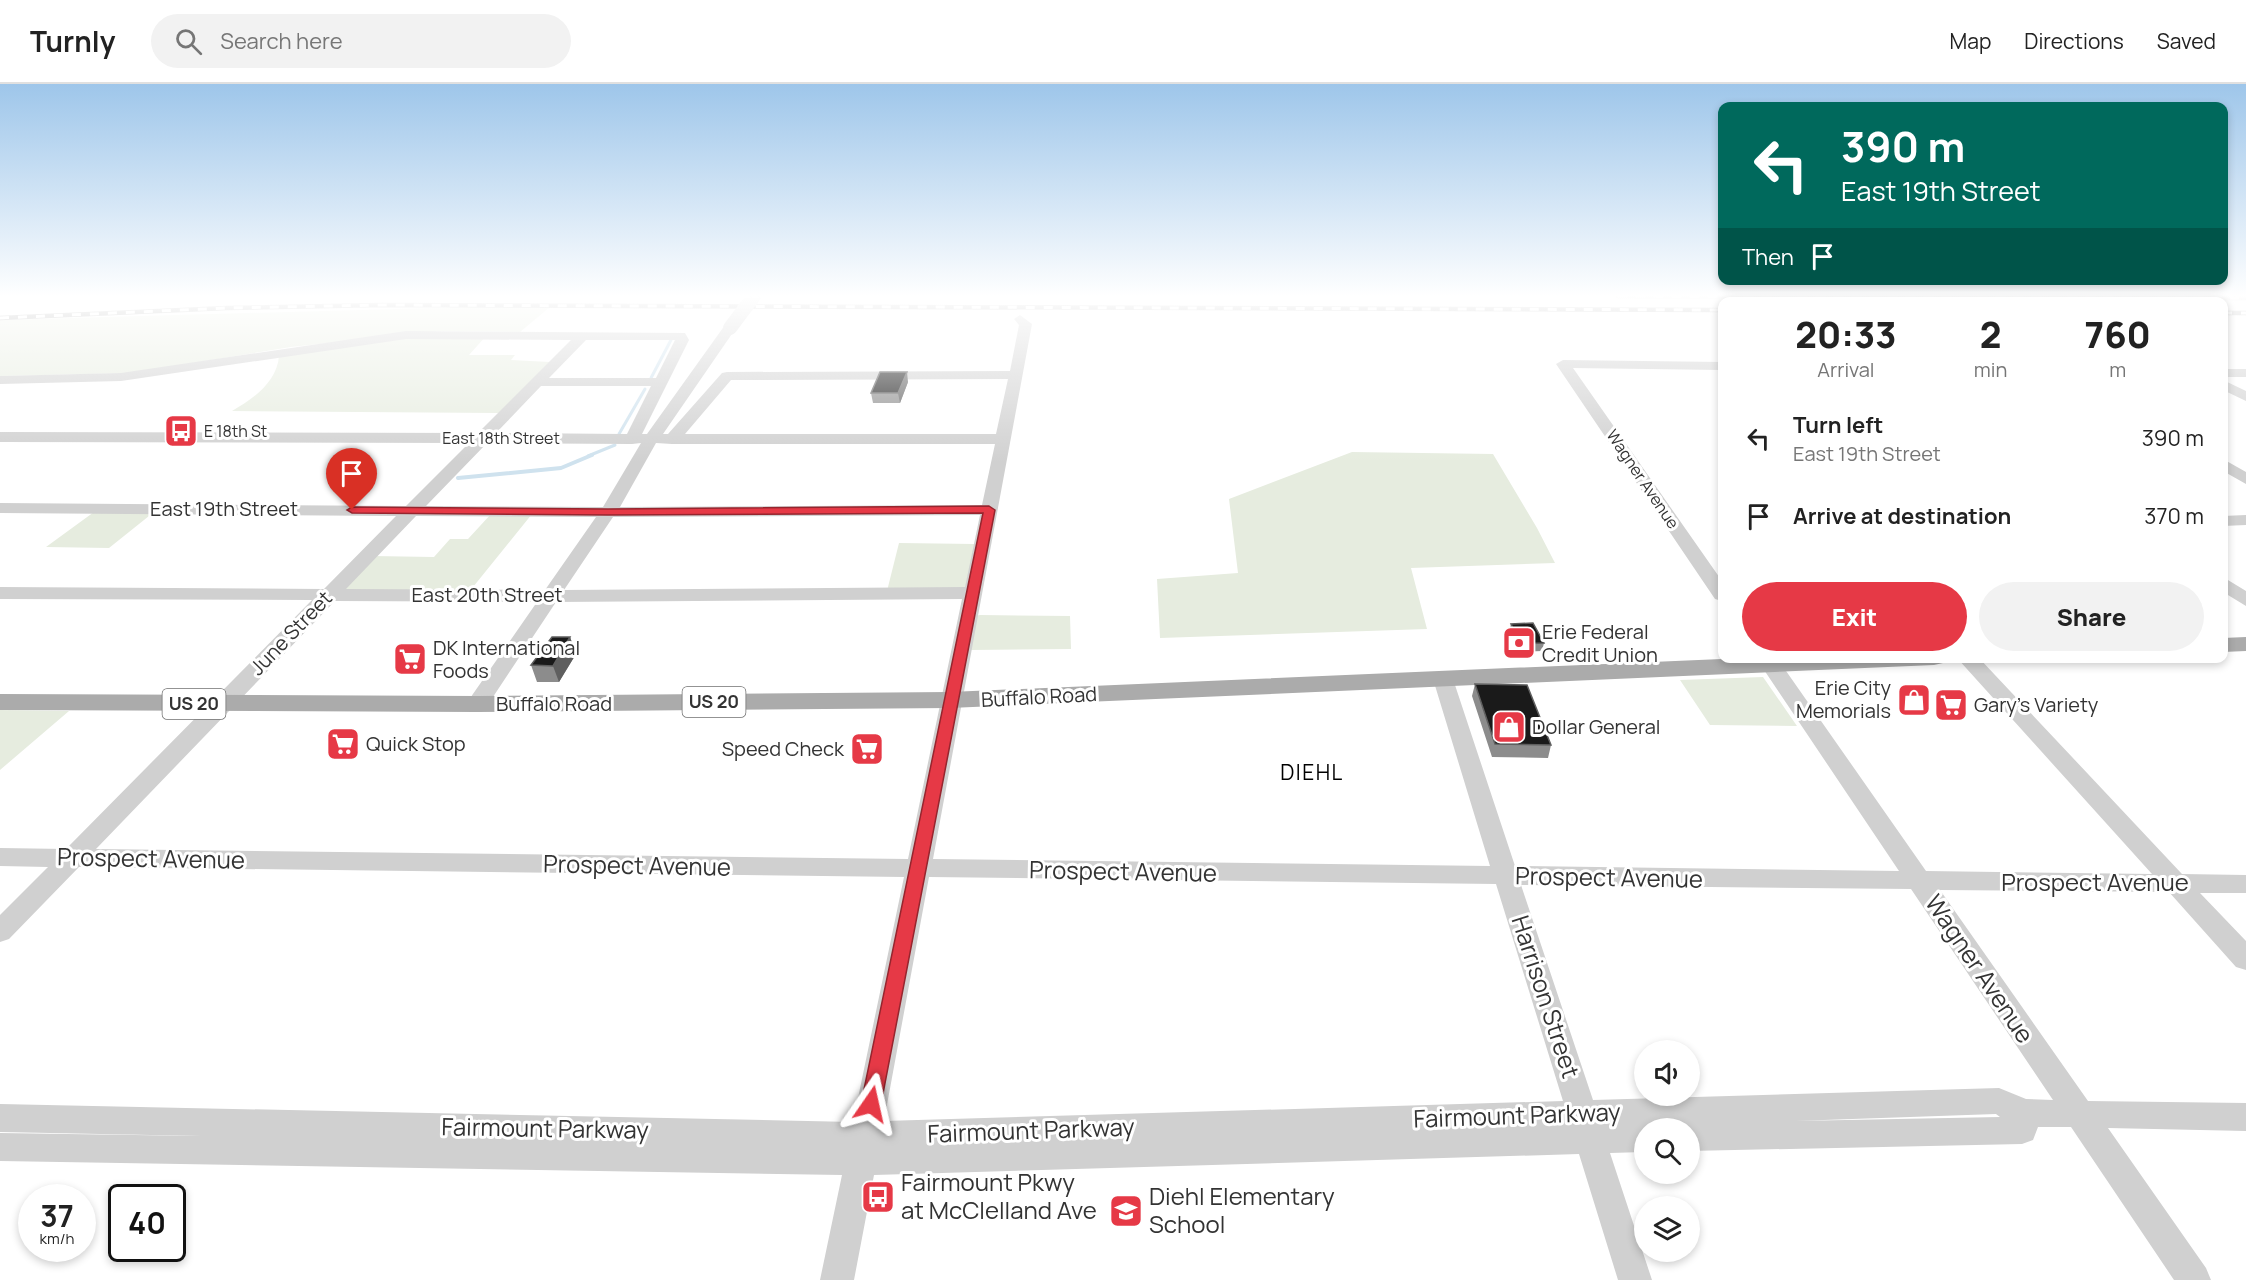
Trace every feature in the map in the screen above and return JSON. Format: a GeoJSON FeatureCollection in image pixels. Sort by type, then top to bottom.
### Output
{"type":"FeatureCollection","features":[{"type":"Feature","properties":{"kind":"main road"},"geometry":{"type":"LineString","coordinates":[[2228,645],[2246,644]]}},
{"type":"Feature","properties":{"kind":"main road","name":"Buffalo Road"},"geometry":{"type":"LineString","coordinates":[[0,702],[477,704],[950,700],[1443,679],[1749,663]]}},
{"type":"Feature","properties":{"kind":"street"},"geometry":{"type":"LineString","coordinates":[[1,380],[121,377],[292,352]]}},
{"type":"Feature","properties":{"kind":"street","name":"June Street"},"geometry":{"type":"LineString","coordinates":[[0,932],[566,352]]}},
{"type":"Feature","properties":{"kind":"street"},"geometry":{"type":"LineString","coordinates":[[632,439],[674,352]]}},
{"type":"Feature","properties":{"kind":"street"},"geometry":{"type":"LineString","coordinates":[[477,704],[608,512],[651,439],[713,352]]}},
{"type":"Feature","properties":{"kind":"street"},"geometry":{"type":"LineString","coordinates":[[837,1280],[1020,352]]}},
{"type":"Feature","properties":{"kind":"street","name":"Wagner Avenue"},"geometry":{"type":"LineString","coordinates":[[1718,366],[1563,364],[1718,589]]}},
{"type":"Feature","properties":{"kind":"street"},"geometry":{"type":"LineString","coordinates":[[2228,373],[2246,373]]}},
{"type":"Feature","properties":{"kind":"street"},"geometry":{"type":"LineString","coordinates":[[672,439],[728,376],[1015,375]]}},
{"type":"Feature","properties":{"kind":"street"},"geometry":{"type":"LineString","coordinates":[[537,382],[661,382]]}},
{"type":"Feature","properties":{"kind":"street"},"geometry":{"type":"LineString","coordinates":[[2228,387],[2244,396]]}},
{"type":"Feature","properties":{"kind":"street"},"geometry":{"type":"LineString","coordinates":[[2228,394],[2244,396]]}},
{"type":"Feature","properties":{"kind":"street","name":"East 18th Street"},"geometry":{"type":"LineString","coordinates":[[0,437],[1003,439]]}},
{"type":"Feature","properties":{"kind":"street"},"geometry":{"type":"LineString","coordinates":[[2228,467],[2246,479]]}},
{"type":"Feature","properties":{"kind":"street","name":"East 19th Street"},"geometry":{"type":"LineString","coordinates":[[0,508],[608,512],[989,510]]}},
{"type":"Feature","properties":{"kind":"street"},"geometry":{"type":"LineString","coordinates":[[2228,521],[2246,520]]}},
{"type":"Feature","properties":{"kind":"street"},"geometry":{"type":"LineString","coordinates":[[2228,587],[2246,600]]}},
{"type":"Feature","properties":{"kind":"street","name":"East 20th Street"},"geometry":{"type":"LineString","coordinates":[[0,593],[551,596],[974,593]]}},
{"type":"Feature","properties":{"kind":"street","name":"Wagner Avenue"},"geometry":{"type":"LineString","coordinates":[[1769,663],[2193,1280]]}},
{"type":"Feature","properties":{"kind":"street"},"geometry":{"type":"LineString","coordinates":[[1972,663],[2246,960]]}},
{"type":"Feature","properties":{"kind":"street","name":"Harrison Street"},"geometry":{"type":"LineString","coordinates":[[1443,679],[1635,1280]]}},
{"type":"Feature","properties":{"kind":"street","name":"Prospect Avenue"},"geometry":{"type":"LineString","coordinates":[[0,857],[917,870],[2246,884]]}},
{"type":"Feature","properties":{"kind":"street","name":"Fairmount Parkway"},"geometry":{"type":"LineString","coordinates":[[0,1147],[862,1149],[1586,1126],[1999,1101],[2024,1113],[2246,1117]]}},
{"type":"Feature","properties":{"kind":"street"},"geometry":{"type":"LineString","coordinates":[[1700,1137],[2022,1130],[2024,1113]]}},
{"type":"Feature","properties":{"kind":"street","name":"Fairmount Parkway"},"geometry":{"type":"LineString","coordinates":[[0,1118],[862,1149]]}},
{"type":"Feature","properties":{"kind":"street","name":"Fairmount Parkway"},"geometry":{"type":"LineString","coordinates":[[1586,1126],[1634,1136]]}},
{"type":"Feature","properties":{"kind":"shaded area"},"geometry":{"type":"Polygon","coordinates":[[[0,352],[261,352],[131,373],[0,376],[0,352]]]}},
{"type":"Feature","properties":{"kind":"shaded area"},"geometry":{"type":"Polygon","coordinates":[[[307,352],[472,352],[469,355],[515,355],[511,360],[550,362],[499,413],[232,411],[256,395],[269,382],[279,356],[307,352]]]}},
{"type":"Feature","properties":{"kind":"shaded area"},"geometry":{"type":"Polygon","coordinates":[[[1352,452],[1493,454],[1555,563],[1411,568],[1427,629],[1160,638],[1157,579],[1238,573],[1229,499],[1352,452]]]}},
{"type":"Feature","properties":{"kind":"shaded area"},"geometry":{"type":"Polygon","coordinates":[[[94,512],[154,512],[109,548],[46,547],[94,512]]]}},
{"type":"Feature","properties":{"kind":"shaded area"},"geometry":{"type":"Polygon","coordinates":[[[491,514],[532,514],[469,592],[340,591],[372,556],[434,557],[450,539],[468,539],[491,514]]]}},
{"type":"Feature","properties":{"kind":"shaded area"},"geometry":{"type":"Polygon","coordinates":[[[899,543],[975,544],[965,589],[887,591],[899,543]]]}},
{"type":"Feature","properties":{"kind":"shaded area"},"geometry":{"type":"Polygon","coordinates":[[[975,616],[1070,616],[1071,649],[970,650],[975,616]]]}},
{"type":"Feature","properties":{"kind":"shaded area"},"geometry":{"type":"Polygon","coordinates":[[[1763,677],[1797,726],[1710,725],[1680,680],[1763,677]]]}},
{"type":"Feature","properties":{"kind":"shaded area"},"geometry":{"type":"Polygon","coordinates":[[[0,710],[69,711],[0,770],[0,710]]]}},
{"type":"Feature","properties":{"kind":"building"},"geometry":{"type":"Polygon","coordinates":[[[880,372],[907,372],[898,393],[871,393],[880,372]]]}},
{"type":"Feature","properties":{"kind":"building"},"geometry":{"type":"Polygon","coordinates":[[[1533,623],[1544,643],[1521,644],[1511,624],[1533,623]]]}},
{"type":"Feature","properties":{"kind":"building"},"geometry":{"type":"Polygon","coordinates":[[[552,637],[570,637],[553,666],[531,665],[552,637]]]}},
{"type":"Feature","properties":{"kind":"building","name":"Dollar General"},"geometry":{"type":"Polygon","coordinates":[[[1475,684],[1527,685],[1551,745],[1495,744],[1475,684]]]}},
{"type":"Feature","properties":{"kind":"waterway"},"geometry":{"type":"LineString","coordinates":[[651,378],[665,352]]}},
{"type":"Feature","properties":{"kind":"waterway"},"geometry":{"type":"LineString","coordinates":[[619,434],[645,389]]}},
{"type":"Feature","properties":{"kind":"waterway"},"geometry":{"type":"LineString","coordinates":[[588,456],[615,445]]}},
{"type":"Feature","properties":{"kind":"waterway"},"geometry":{"type":"LineString","coordinates":[[458,478],[561,468],[592,455]]}},
{"type":"Feature","properties":{"kind":"place","name":"E 18th St"},"geometry":{"type":"Point","coordinates":[181,431]}},
{"type":"Feature","properties":{"kind":"place","name":"Erie Federal Credit Union"},"geometry":{"type":"Point","coordinates":[1519,643]}},
{"type":"Feature","properties":{"kind":"place","name":"DK International Foods"},"geometry":{"type":"Point","coordinates":[410,659]}},
{"type":"Feature","properties":{"kind":"place","name":"Erie City Memorials"},"geometry":{"type":"Point","coordinates":[1914,700]}},
{"type":"Feature","properties":{"kind":"place","name":"Gary's Variety"},"geometry":{"type":"Point","coordinates":[1951,705]}},
{"type":"Feature","properties":{"kind":"place","name":"Dollar General"},"geometry":{"type":"Point","coordinates":[1509,727]}},
{"type":"Feature","properties":{"kind":"place","name":"Quick Stop"},"geometry":{"type":"Point","coordinates":[343,744]}},
{"type":"Feature","properties":{"kind":"place","name":"Speed Check"},"geometry":{"type":"Point","coordinates":[867,749]}},
{"type":"Feature","properties":{"kind":"place","name":"Fairmount Pkwy at McClelland Ave"},"geometry":{"type":"Point","coordinates":[878,1197]}},
{"type":"Feature","properties":{"kind":"place","name":"Diehl Elementary School"},"geometry":{"type":"Point","coordinates":[1126,1211]}},
{"type":"Feature","properties":{"kind":"district","name":"DIEHL"},"geometry":{"type":"Point","coordinates":[1312,773]}},
{"type":"Feature","properties":{"kind":"route"},"geometry":{"type":"LineString","coordinates":[[352,510],[608,512],[989,510],[871,1104]]}}]}
